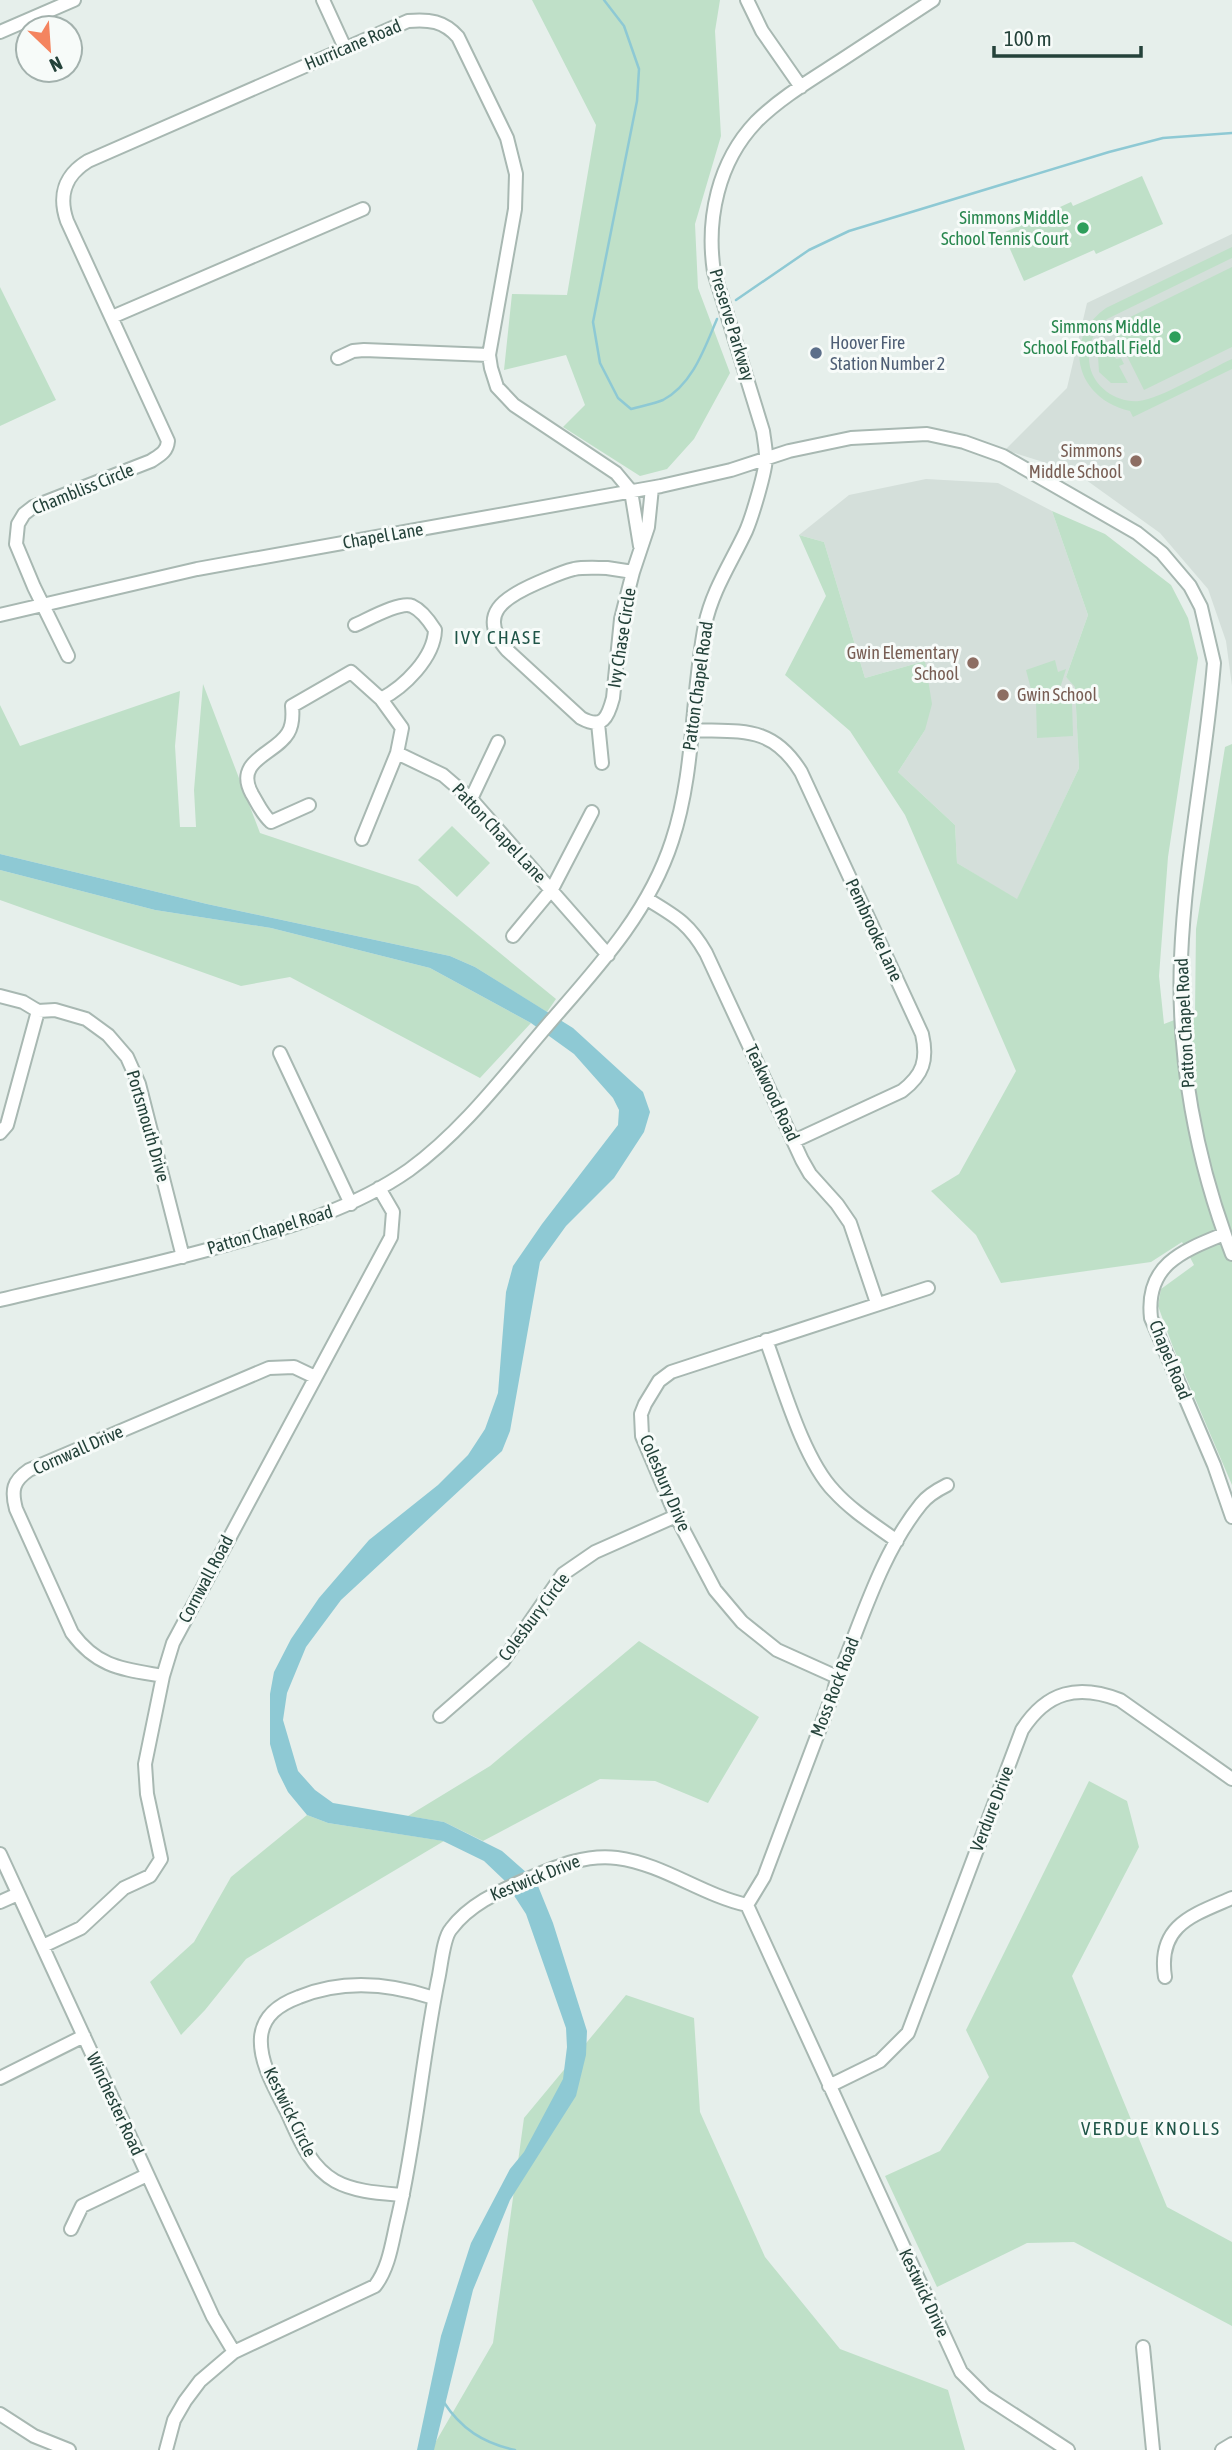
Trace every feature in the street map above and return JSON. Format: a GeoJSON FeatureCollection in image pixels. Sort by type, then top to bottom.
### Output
{"type":"FeatureCollection","features":[{"type":"Feature","properties":{"kind":"street"},"geometry":{"type":"LineString","coordinates":[[0,32],[74,0]]}},
{"type":"Feature","properties":{"kind":"street"},"geometry":{"type":"LineString","coordinates":[[323,0],[345,48]]}},
{"type":"Feature","properties":{"kind":"street"},"geometry":{"type":"LineString","coordinates":[[747,0],[762,31],[801,87]]}},
{"type":"Feature","properties":{"kind":"street","name":"Preserve Parkway"},"geometry":{"type":"LineString","coordinates":[[766,459],[763,431],[714,272],[711,253],[712,223],[722,177],[741,142],[770,109],[933,0]]}},
{"type":"Feature","properties":{"kind":"street","name":"Hurricane Road"},"geometry":{"type":"LineString","coordinates":[[167,448],[164,429],[63,210],[64,187],[69,176],[88,161],[345,48],[408,21],[425,20],[450,28],[467,52],[507,138],[516,174],[515,209],[489,355],[497,387],[514,405],[616,473],[631,491]]}},
{"type":"Feature","properties":{"kind":"street"},"geometry":{"type":"LineString","coordinates":[[112,317],[363,209]]}},
{"type":"Feature","properties":{"kind":"street"},"geometry":{"type":"LineString","coordinates":[[338,358],[353,351],[364,350],[489,355]]}},
{"type":"Feature","properties":{"kind":"street","name":"Patton Chapel Road"},"geometry":{"type":"LineString","coordinates":[[0,1300],[183,1257],[300,1225],[351,1204],[408,1171],[442,1144],[608,955],[647,899],[664,862],[678,821],[685,788],[697,676],[709,612],[719,582],[747,528],[766,459],[789,451],[863,437],[927,434],[964,442],[1003,456],[1137,533],[1162,553],[1190,586],[1201,607],[1213,663],[1182,937],[1181,1005],[1189,1097],[1210,1188],[1232,1254]]}},
{"type":"Feature","properties":{"kind":"street","name":"Chambliss Circle"},"geometry":{"type":"LineString","coordinates":[[68,656],[16,544],[18,524],[33,506],[151,461],[167,448]]}},
{"type":"Feature","properties":{"kind":"street","name":"Chapel Lane"},"geometry":{"type":"LineString","coordinates":[[0,615],[197,569],[652,488],[766,459]]}},
{"type":"Feature","properties":{"kind":"street","name":"Ivy Chase Circle"},"geometry":{"type":"LineString","coordinates":[[633,572],[607,568],[575,569],[514,593],[499,605],[496,612],[495,630],[498,640],[581,718],[590,723],[598,723],[605,718],[614,698],[621,619],[640,546],[648,527],[652,488]]}},
{"type":"Feature","properties":{"kind":"street","name":"Ivy Chase Circle"},"geometry":{"type":"LineString","coordinates":[[631,491],[640,546]]}},
{"type":"Feature","properties":{"kind":"street"},"geometry":{"type":"LineString","coordinates":[[355,625],[391,608],[407,605],[413,607],[435,630],[435,638],[421,664],[396,691],[381,699]]}},
{"type":"Feature","properties":{"kind":"street"},"geometry":{"type":"LineString","coordinates":[[309,805],[271,822],[264,816],[249,789],[248,772],[254,761],[287,735],[293,720],[292,706],[351,672],[381,699],[402,728],[397,753],[362,839]]}},
{"type":"Feature","properties":{"kind":"street"},"geometry":{"type":"LineString","coordinates":[[598,723],[602,763]]}},
{"type":"Feature","properties":{"kind":"street","name":"Pembrooke Lane"},"geometry":{"type":"LineString","coordinates":[[692,730],[748,732],[764,736],[790,754],[801,772],[922,1034],[925,1061],[911,1084],[889,1098],[794,1141]]}},
{"type":"Feature","properties":{"kind":"street"},"geometry":{"type":"LineString","coordinates":[[471,799],[498,742]]}},
{"type":"Feature","properties":{"kind":"street","name":"Patton Chapel Lane"},"geometry":{"type":"LineString","coordinates":[[397,753],[443,775],[471,799],[608,955]]}},
{"type":"Feature","properties":{"kind":"street"},"geometry":{"type":"LineString","coordinates":[[513,936],[552,889],[592,812]]}},
{"type":"Feature","properties":{"kind":"street","name":"Teakwood Road"},"geometry":{"type":"LineString","coordinates":[[647,899],[677,917],[693,931],[706,953],[810,1174],[850,1223],[877,1303]]}},
{"type":"Feature","properties":{"kind":"street","name":"Portsmouth Drive"},"geometry":{"type":"LineString","coordinates":[[0,996],[23,1002],[37,1011],[55,1010],[86,1019],[108,1035],[127,1057],[139,1084],[183,1257]]}},
{"type":"Feature","properties":{"kind":"street"},"geometry":{"type":"LineString","coordinates":[[0,1133],[7,1125],[14,1104],[37,1011]]}},
{"type":"Feature","properties":{"kind":"street"},"geometry":{"type":"LineString","coordinates":[[280,1053],[351,1204]]}},
{"type":"Feature","properties":{"kind":"street","name":"Cornwall Road"},"geometry":{"type":"LineString","coordinates":[[43,1946],[80,1928],[124,1888],[150,1875],[161,1859],[147,1794],[145,1765],[163,1676],[179,1629],[391,1237],[393,1212],[379,1188]]}},
{"type":"Feature","properties":{"kind":"street","name":"Chapel Road"},"geometry":{"type":"LineString","coordinates":[[1224,1234],[1193,1247],[1158,1273],[1149,1301],[1151,1318],[1214,1465],[1232,1517]]}},
{"type":"Feature","properties":{"kind":"street","name":"Colesbury Drive"},"geometry":{"type":"LineString","coordinates":[[837,1677],[777,1650],[742,1622],[715,1590],[676,1516],[642,1436],[641,1414],[650,1392],[671,1372],[928,1288]]}},
{"type":"Feature","properties":{"kind":"street"},"geometry":{"type":"LineString","coordinates":[[766,1340],[810,1456],[822,1477],[850,1507],[897,1541]]}},
{"type":"Feature","properties":{"kind":"street","name":"Cornwall Drive"},"geometry":{"type":"LineString","coordinates":[[163,1676],[109,1665],[84,1649],[72,1633],[16,1508],[12,1496],[13,1485],[29,1471],[270,1368],[294,1367],[315,1377]]}},
{"type":"Feature","properties":{"kind":"street","name":"Moss Rock Road"},"geometry":{"type":"LineString","coordinates":[[747,1905],[764,1877],[867,1601],[897,1541],[922,1503],[933,1492],[947,1485]]}},
{"type":"Feature","properties":{"kind":"street","name":"Colesbury Circle"},"geometry":{"type":"LineString","coordinates":[[440,1716],[503,1661],[564,1574],[595,1552],[676,1516]]}},
{"type":"Feature","properties":{"kind":"street","name":"Verdure Drive"},"geometry":{"type":"LineString","coordinates":[[829,2086],[880,2062],[908,2033],[1022,1730],[1032,1715],[1049,1700],[1072,1692],[1101,1693],[1120,1700],[1232,1778]]}},
{"type":"Feature","properties":{"kind":"street","name":"Winchester Road"},"geometry":{"type":"LineString","coordinates":[[0,1854],[212,2316],[234,2352]]}},
{"type":"Feature","properties":{"kind":"street","name":"Kestwick Drive"},"geometry":{"type":"LineString","coordinates":[[166,2450],[174,2420],[185,2401],[200,2381],[234,2352],[375,2286],[386,2271],[403,2195],[434,1998],[449,1931],[468,1911],[496,1893],[588,1857],[619,1858],[656,1869],[724,1900],[747,1905],[961,2372],[985,2396],[1068,2450]]}},
{"type":"Feature","properties":{"kind":"street"},"geometry":{"type":"LineString","coordinates":[[0,1902],[19,1894]]}},
{"type":"Feature","properties":{"kind":"street"},"geometry":{"type":"LineString","coordinates":[[1164,1977],[1162,1960],[1172,1933],[1192,1916],[1232,1898]]}},
{"type":"Feature","properties":{"kind":"street","name":"Kestwick Circle"},"geometry":{"type":"LineString","coordinates":[[403,2195],[354,2189],[336,2182],[307,2155],[271,2081],[261,2047],[261,2036],[267,2018],[282,2003],[318,1989],[357,1984],[419,1993],[434,1998]]}},
{"type":"Feature","properties":{"kind":"street"},"geometry":{"type":"LineString","coordinates":[[0,2078],[84,2036]]}},
{"type":"Feature","properties":{"kind":"street"},"geometry":{"type":"LineString","coordinates":[[71,2229],[82,2206],[147,2175]]}},
{"type":"Feature","properties":{"kind":"street"},"geometry":{"type":"LineString","coordinates":[[1143,2347],[1153,2450]]}},
{"type":"Feature","properties":{"kind":"street"},"geometry":{"type":"LineString","coordinates":[[0,2414],[34,2436],[69,2450]]}},
{"type":"Feature","properties":{"kind":"street"},"geometry":{"type":"LineString","coordinates":[[1222,2450],[1232,2444]]}},
{"type":"Feature","properties":{"kind":"shaded area","name":"Simmons Middle School"},"geometry":{"type":"Polygon","coordinates":[[[1232,234],[1232,686],[1226,641],[1208,589],[1160,533],[1075,472],[1005,450],[1067,388],[1087,303],[1232,234]]]}},
{"type":"Feature","properties":{"kind":"shaded area","name":"Gwin School"},"geometry":{"type":"Polygon","coordinates":[[[926,479],[998,483],[1052,511],[1088,615],[1066,677],[1075,686],[1079,768],[1017,900],[957,863],[955,825],[898,772],[925,730],[925,661],[865,678],[824,542],[799,535],[849,495],[926,479]]]}},
{"type":"Feature","properties":{"kind":"green space"},"geometry":{"type":"Polygon","coordinates":[[[532,0],[720,0],[715,31],[721,136],[695,224],[698,288],[730,373],[694,439],[667,469],[640,476],[563,427],[585,405],[566,355],[504,370],[512,294],[567,295],[596,125],[532,0]]]}},
{"type":"Feature","properties":{"kind":"green space","name":"Simmons Middle School Tennis Court"},"geometry":{"type":"Polygon","coordinates":[[[1142,176],[1163,224],[1096,254],[1094,250],[1024,281],[1003,233],[1071,202],[1073,206],[1142,176]]]}},
{"type":"Feature","properties":{"kind":"green space"},"geometry":{"type":"Polygon","coordinates":[[[1232,247],[1232,258],[1107,319],[1094,334],[1089,353],[1090,367],[1102,388],[1115,397],[1131,401],[1159,395],[1232,359],[1232,369],[1133,417],[1130,411],[1097,394],[1087,382],[1079,352],[1083,336],[1092,321],[1106,308],[1232,247]]]}},
{"type":"Feature","properties":{"kind":"green space","name":"Simmons Middle School Football Field"},"geometry":{"type":"Polygon","coordinates":[[[1232,267],[1232,347],[1144,390],[1112,326],[1232,267]]]}},
{"type":"Feature","properties":{"kind":"green space"},"geometry":{"type":"Polygon","coordinates":[[[0,287],[56,400],[0,426],[0,287]]]}},
{"type":"Feature","properties":{"kind":"green space"},"geometry":{"type":"Polygon","coordinates":[[[1108,343],[1116,359],[1121,358],[1124,364],[1119,366],[1128,383],[1111,383],[1099,372],[1098,356],[1108,343]]]}},
{"type":"Feature","properties":{"kind":"green space"},"geometry":{"type":"Polygon","coordinates":[[[1052,511],[1105,534],[1171,585],[1188,618],[1198,658],[1168,857],[1159,976],[1164,1024],[1195,1012],[1196,929],[1225,747],[1232,744],[1232,1485],[1158,1306],[1161,1289],[1194,1265],[1182,1242],[1151,1262],[1001,1283],[976,1235],[931,1191],[959,1174],[1016,1071],[905,815],[850,731],[785,675],[826,596],[799,535],[824,542],[865,678],[925,661],[932,704],[925,730],[898,772],[955,825],[957,863],[1017,899],[1079,768],[1075,687],[1066,677],[1088,615],[1052,511]]]}},
{"type":"Feature","properties":{"kind":"green space"},"geometry":{"type":"Polygon","coordinates":[[[1055,660],[1058,672],[1066,669],[1057,698],[1034,701],[1026,670],[1055,660]]]}},
{"type":"Feature","properties":{"kind":"green space"},"geometry":{"type":"Polygon","coordinates":[[[203,684],[260,833],[418,886],[556,999],[547,1012],[475,967],[450,956],[207,904],[0,854],[0,705],[20,746],[180,691],[175,746],[180,827],[196,827],[194,790],[203,684]]]}},
{"type":"Feature","properties":{"kind":"green space"},"geometry":{"type":"Polygon","coordinates":[[[1072,701],[1073,736],[1037,738],[1036,702],[1072,701]]]}},
{"type":"Feature","properties":{"kind":"green space"},"geometry":{"type":"Polygon","coordinates":[[[452,826],[490,863],[457,897],[418,860],[452,826]]]}},
{"type":"Feature","properties":{"kind":"green space"},"geometry":{"type":"Polygon","coordinates":[[[0,870],[155,910],[271,928],[430,968],[531,1023],[480,1078],[290,977],[241,986],[0,900],[0,870]]]}},
{"type":"Feature","properties":{"kind":"green space"},"geometry":{"type":"Polygon","coordinates":[[[639,1641],[759,1717],[708,1803],[655,1781],[600,1779],[483,1841],[444,1822],[408,1816],[490,1766],[639,1641]]]}},
{"type":"Feature","properties":{"kind":"green space"},"geometry":{"type":"Polygon","coordinates":[[[1089,1781],[1127,1801],[1139,1847],[1072,1976],[1167,2207],[1232,2242],[1232,2326],[1074,2242],[1027,2243],[937,2287],[885,2176],[940,2151],[989,2077],[966,2030],[1089,1781]]]}},
{"type":"Feature","properties":{"kind":"green space"},"geometry":{"type":"Polygon","coordinates":[[[307,1815],[328,1823],[444,1841],[246,1959],[181,2035],[150,1982],[194,1942],[231,1877],[307,1815]]]}},
{"type":"Feature","properties":{"kind":"green space"},"geometry":{"type":"Polygon","coordinates":[[[626,1995],[694,2018],[700,2112],[765,2257],[840,2349],[948,2390],[965,2450],[431,2450],[493,2343],[524,2118],[626,1995]]]}},
{"type":"Feature","properties":{"kind":"water"},"geometry":{"type":"Polygon","coordinates":[[[0,854],[207,904],[450,956],[475,967],[573,1028],[643,1092],[650,1112],[644,1132],[614,1178],[566,1226],[540,1262],[510,1431],[502,1451],[341,1600],[306,1647],[287,1693],[283,1720],[298,1771],[315,1790],[333,1803],[444,1822],[502,1851],[536,1881],[553,1923],[587,2031],[586,2055],[576,2096],[510,2200],[473,2290],[434,2450],[417,2450],[441,2336],[471,2243],[510,2169],[524,2152],[563,2079],[567,2047],[566,2028],[526,1914],[504,1880],[484,1861],[443,1841],[328,1823],[307,1815],[288,1792],[278,1772],[270,1744],[270,1694],[274,1672],[291,1639],[319,1598],[369,1540],[438,1485],[468,1455],[485,1429],[498,1393],[506,1292],[513,1266],[618,1125],[619,1110],[613,1098],[574,1054],[531,1023],[430,968],[271,928],[155,910],[0,870],[0,854]]]}},
{"type":"Feature","properties":{"kind":"waterway"},"geometry":{"type":"LineString","coordinates":[[604,0],[624,26],[639,69],[637,101],[593,322],[600,363],[618,398],[631,409],[663,400],[673,393],[697,364],[717,319]]}},
{"type":"Feature","properties":{"kind":"waterway"},"geometry":{"type":"LineString","coordinates":[[736,300],[809,250],[849,231],[1163,138],[1232,133]]}},
{"type":"Feature","properties":{"kind":"waterway"},"geometry":{"type":"LineString","coordinates":[[443,2401],[465,2427],[483,2439],[515,2450]]}},
{"type":"Feature","properties":{"kind":"place","name":"Simmons Middle School Tennis Court"},"geometry":{"type":"Point","coordinates":[1083,228]}},
{"type":"Feature","properties":{"kind":"place","name":"Simmons Middle School Football Field"},"geometry":{"type":"Point","coordinates":[1175,337]}},
{"type":"Feature","properties":{"kind":"place","name":"Hoover Fire Station Number 2"},"geometry":{"type":"Point","coordinates":[816,353]}},
{"type":"Feature","properties":{"kind":"place","name":"Simmons Middle School"},"geometry":{"type":"Point","coordinates":[1136,461]}},
{"type":"Feature","properties":{"kind":"place","name":"Gwin Elementary School"},"geometry":{"type":"Point","coordinates":[973,663]}},
{"type":"Feature","properties":{"kind":"place","name":"Gwin School"},"geometry":{"type":"Point","coordinates":[1003,695]}},
{"type":"Feature","properties":{"kind":"district","name":"IVY CHASE"},"geometry":{"type":"Point","coordinates":[498,637]}},
{"type":"Feature","properties":{"kind":"district","name":"VERDUE KNOLLS"},"geometry":{"type":"Point","coordinates":[1151,2128]}}]}
